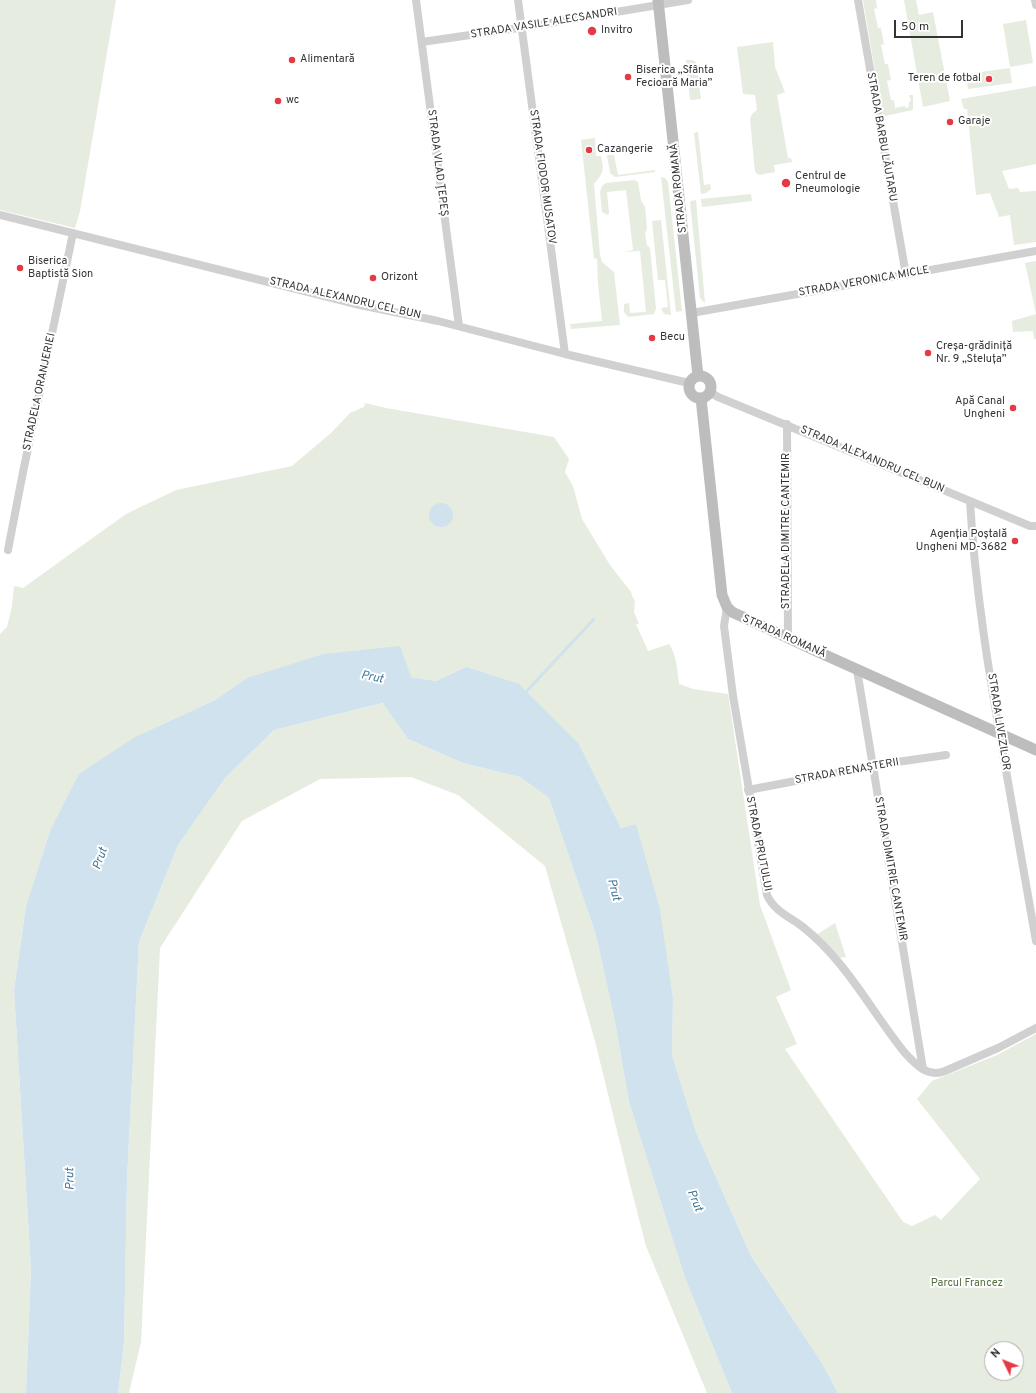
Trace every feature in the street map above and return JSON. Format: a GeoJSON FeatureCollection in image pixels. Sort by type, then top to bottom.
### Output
{"type":"FeatureCollection","features":[{"type":"Feature","properties":{"kind":"main road","name":"STRADA ROMANĂ"},"geometry":{"type":"LineString","coordinates":[[658,3],[692,313],[694,380]]}},
{"type":"Feature","properties":{"kind":"main road"},"geometry":{"type":"LineString","coordinates":[[706,378],[709,380],[711,388],[705,395],[697,398],[691,394],[689,390],[694,380],[706,378]]}},
{"type":"Feature","properties":{"kind":"main road"},"geometry":{"type":"LineString","coordinates":[[705,395],[722,595],[727,607]]}},
{"type":"Feature","properties":{"kind":"main road","name":"STRADA ROMANĂ"},"geometry":{"type":"LineString","coordinates":[[727,607],[740,617],[1036,750]]}},
{"type":"Feature","properties":{"kind":"street","name":"STRADA VLAD ŢEPEȘ"},"geometry":{"type":"LineString","coordinates":[[416,0],[459,326]]}},
{"type":"Feature","properties":{"kind":"street","name":"STRADA FIODOR MUSATOV"},"geometry":{"type":"LineString","coordinates":[[518,0],[565,354]]}},
{"type":"Feature","properties":{"kind":"street","name":"STRADA VASILE ALECSANDRI"},"geometry":{"type":"LineString","coordinates":[[422,42],[522,28],[658,3],[688,0]]}},
{"type":"Feature","properties":{"kind":"street","name":"STRADA BARBU LĂUTARU"},"geometry":{"type":"LineString","coordinates":[[858,0],[906,275]]}},
{"type":"Feature","properties":{"kind":"street"},"geometry":{"type":"LineString","coordinates":[[1035,0],[1036,5]]}},
{"type":"Feature","properties":{"kind":"street","name":"STRADA ALEXANDRU CEL BUN"},"geometry":{"type":"LineString","coordinates":[[0,215],[360,304],[438,320],[565,354],[694,380]]}},
{"type":"Feature","properties":{"kind":"street","name":"STRADELA ORANJERIEI"},"geometry":{"type":"LineString","coordinates":[[8,550],[22,472],[73,233]]}},
{"type":"Feature","properties":{"kind":"street","name":"STRADA VERONICA MICLE"},"geometry":{"type":"LineString","coordinates":[[692,313],[1036,251]]}},
{"type":"Feature","properties":{"kind":"street","name":"STRADA ALEXANDRU CEL BUN"},"geometry":{"type":"LineString","coordinates":[[705,395],[718,397],[787,424],[1030,526],[1036,526]]}},
{"type":"Feature","properties":{"kind":"street","name":"STRADELA DIMITRE CANTEMIR"},"geometry":{"type":"LineString","coordinates":[[787,424],[788,638]]}},
{"type":"Feature","properties":{"kind":"street","name":"STRADA LIVEZILOR"},"geometry":{"type":"LineString","coordinates":[[970,501],[981,614],[1036,941]]}},
{"type":"Feature","properties":{"kind":"street","name":"STRADA PRUTULUI"},"geometry":{"type":"LineString","coordinates":[[727,607],[724,626],[733,696],[748,790],[769,900],[776,909],[804,928],[850,974],[901,1048],[923,1069]]}},
{"type":"Feature","properties":{"kind":"street","name":"STRADA DIMITRIE CANTEMIR"},"geometry":{"type":"LineString","coordinates":[[858,670],[872,766],[923,1069]]}},
{"type":"Feature","properties":{"kind":"street","name":"STRADA RENAȘTERII"},"geometry":{"type":"LineString","coordinates":[[748,790],[872,766],[946,755]]}},
{"type":"Feature","properties":{"kind":"street"},"geometry":{"type":"LineString","coordinates":[[923,1069],[938,1074],[998,1048],[1036,1028]]}},
{"type":"Feature","properties":{"kind":"green space"},"geometry":{"type":"Polygon","coordinates":[[[0,0],[116,0],[80,211],[75,228],[0,210],[0,0]]]}},
{"type":"Feature","properties":{"kind":"green space"},"geometry":{"type":"Polygon","coordinates":[[[863,0],[876,0],[877,8],[874,9],[878,28],[881,28],[884,44],[881,45],[885,64],[888,64],[891,80],[887,81],[891,100],[894,100],[895,108],[905,106],[905,108],[909,107],[909,102],[911,101],[909,95],[913,95],[913,110],[885,116],[882,113],[863,0]]]}},
{"type":"Feature","properties":{"kind":"green space"},"geometry":{"type":"Polygon","coordinates":[[[904,0],[916,0],[919,15],[933,12],[950,101],[923,107],[904,0]]]}},
{"type":"Feature","properties":{"kind":"green space"},"geometry":{"type":"Polygon","coordinates":[[[1026,20],[1033,63],[1010,67],[1003,24],[1026,20]]]}},
{"type":"Feature","properties":{"kind":"green space"},"geometry":{"type":"Polygon","coordinates":[[[773,42],[775,67],[785,92],[777,95],[788,158],[791,158],[792,162],[774,165],[775,172],[759,175],[755,172],[750,119],[752,114],[757,110],[755,95],[743,94],[737,47],[773,42]]]}},
{"type":"Feature","properties":{"kind":"green space"},"geometry":{"type":"Polygon","coordinates":[[[686,60],[696,62],[701,99],[690,100],[686,60]]]}},
{"type":"Feature","properties":{"kind":"green space","name":"Teren de fotbal"},"geometry":{"type":"Polygon","coordinates":[[[1010,68],[1012,83],[968,89],[966,74],[1010,68]]]}},
{"type":"Feature","properties":{"kind":"green space"},"geometry":{"type":"Polygon","coordinates":[[[1036,86],[1036,164],[1002,171],[1009,189],[1018,188],[1020,192],[1036,191],[1036,242],[1014,245],[1010,215],[999,217],[990,193],[976,195],[967,109],[964,109],[961,99],[1036,86]]]}},
{"type":"Feature","properties":{"kind":"green space"},"geometry":{"type":"Polygon","coordinates":[[[698,132],[704,185],[710,184],[711,189],[706,193],[701,194],[694,133],[698,132]]]}},
{"type":"Feature","properties":{"kind":"green space"},"geometry":{"type":"Polygon","coordinates":[[[595,138],[596,156],[601,156],[603,168],[600,177],[594,184],[600,255],[602,262],[614,272],[620,325],[571,329],[570,324],[602,321],[597,258],[594,259],[581,140],[595,138]]]}},
{"type":"Feature","properties":{"kind":"green space"},"geometry":{"type":"Polygon","coordinates":[[[607,155],[614,155],[618,175],[655,170],[655,172],[615,177],[610,173],[607,155]]]}},
{"type":"Feature","properties":{"kind":"green space"},"geometry":{"type":"Polygon","coordinates":[[[661,177],[665,178],[668,182],[682,311],[676,312],[661,177]]]}},
{"type":"Feature","properties":{"kind":"green space"},"geometry":{"type":"Polygon","coordinates":[[[634,180],[638,182],[641,200],[645,207],[647,228],[645,234],[647,245],[650,248],[656,309],[654,314],[628,317],[624,312],[624,304],[629,303],[630,313],[646,312],[640,251],[624,252],[633,250],[626,190],[607,192],[608,215],[602,212],[600,192],[602,186],[606,183],[634,180]]]}},
{"type":"Feature","properties":{"kind":"green space"},"geometry":{"type":"Polygon","coordinates":[[[751,194],[752,201],[702,207],[701,199],[751,194]]]}},
{"type":"Feature","properties":{"kind":"green space"},"geometry":{"type":"Polygon","coordinates":[[[696,200],[705,303],[700,298],[690,202],[696,200]]]}},
{"type":"Feature","properties":{"kind":"green space"},"geometry":{"type":"Polygon","coordinates":[[[661,220],[671,315],[664,314],[661,308],[668,307],[665,280],[658,280],[652,221],[661,220]]]}},
{"type":"Feature","properties":{"kind":"green space"},"geometry":{"type":"Polygon","coordinates":[[[1036,261],[1036,314],[1025,263],[1036,261]]]}},
{"type":"Feature","properties":{"kind":"green space"},"geometry":{"type":"Polygon","coordinates":[[[1036,314],[1036,339],[1034,339],[1033,331],[1013,332],[1012,321],[1036,314]]]}},
{"type":"Feature","properties":{"kind":"green space","name":"Parcul Francez"},"geometry":{"type":"Polygon","coordinates":[[[365,403],[386,408],[554,437],[569,459],[565,472],[573,486],[582,519],[610,565],[631,592],[635,601],[634,612],[639,624],[636,624],[648,651],[669,644],[675,658],[679,684],[693,689],[728,694],[760,905],[791,990],[776,997],[797,1044],[785,1049],[903,1222],[912,1226],[935,1215],[941,1220],[980,1179],[917,1099],[932,1081],[997,1055],[1036,1034],[1036,1393],[838,1393],[822,1363],[751,1256],[696,1132],[672,1055],[673,999],[636,824],[621,828],[579,744],[466,667],[436,681],[411,677],[247,678],[215,700],[135,737],[50,831],[26,906],[14,990],[31,1270],[26,1393],[0,1393],[0,634],[7,627],[12,606],[14,586],[23,588],[126,514],[176,490],[292,466],[331,433],[350,413],[364,407],[365,403]]]}},
{"type":"Feature","properties":{"kind":"green space"},"geometry":{"type":"Polygon","coordinates":[[[384,703],[408,739],[463,763],[520,777],[549,798],[596,935],[615,1022],[629,1102],[685,1278],[732,1393],[707,1393],[646,1246],[595,1041],[545,866],[458,795],[411,777],[320,779],[242,821],[160,948],[141,1342],[129,1393],[118,1393],[124,1343],[127,1179],[139,942],[178,845],[225,778],[274,730],[384,703]]]}},
{"type":"Feature","properties":{"kind":"green space"},"geometry":{"type":"Polygon","coordinates":[[[835,923],[846,957],[840,958],[816,935],[835,923]]]}},
{"type":"Feature","properties":{"kind":"water"},"geometry":{"type":"Polygon","coordinates":[[[441,503],[450,506],[453,515],[450,524],[441,527],[432,524],[429,515],[432,506],[441,503]]]}},
{"type":"Feature","properties":{"kind":"water","name":"Prut"},"geometry":{"type":"Polygon","coordinates":[[[400,646],[411,677],[436,681],[466,667],[519,684],[579,744],[621,828],[636,824],[660,910],[673,999],[672,1055],[696,1132],[751,1256],[822,1363],[838,1393],[732,1393],[685,1278],[629,1102],[615,1022],[596,935],[549,798],[520,777],[463,763],[408,739],[383,703],[274,730],[225,778],[178,845],[139,942],[127,1179],[124,1343],[118,1393],[26,1393],[31,1270],[14,990],[26,906],[50,831],[79,774],[135,737],[215,700],[247,678],[324,654],[400,646]]]}},
{"type":"Feature","properties":{"kind":"waterway"},"geometry":{"type":"LineString","coordinates":[[524,694],[594,619]]}},
{"type":"Feature","properties":{"kind":"place","name":"Invitro"},"geometry":{"type":"Point","coordinates":[592,31]}},
{"type":"Feature","properties":{"kind":"place","name":"Alimentară"},"geometry":{"type":"Point","coordinates":[292,60]}},
{"type":"Feature","properties":{"kind":"place","name":"Biserica „Sfânta Fecioară Maria”"},"geometry":{"type":"Point","coordinates":[628,77]}},
{"type":"Feature","properties":{"kind":"place","name":"Teren de fotbal"},"geometry":{"type":"Point","coordinates":[989,79]}},
{"type":"Feature","properties":{"kind":"place","name":"wc"},"geometry":{"type":"Point","coordinates":[278,101]}},
{"type":"Feature","properties":{"kind":"place","name":"Garaje"},"geometry":{"type":"Point","coordinates":[950,122]}},
{"type":"Feature","properties":{"kind":"place","name":"Cazangerie"},"geometry":{"type":"Point","coordinates":[589,150]}},
{"type":"Feature","properties":{"kind":"place","name":"Centrul de Pneumologie"},"geometry":{"type":"Point","coordinates":[786,183]}},
{"type":"Feature","properties":{"kind":"place","name":"Biserica Baptistă Sion"},"geometry":{"type":"Point","coordinates":[20,268]}},
{"type":"Feature","properties":{"kind":"place","name":"Orizont"},"geometry":{"type":"Point","coordinates":[373,278]}},
{"type":"Feature","properties":{"kind":"place","name":"Becu"},"geometry":{"type":"Point","coordinates":[652,338]}},
{"type":"Feature","properties":{"kind":"place","name":"Creșa-grădiniță Nr. 9 „Steluța”"},"geometry":{"type":"Point","coordinates":[928,353]}},
{"type":"Feature","properties":{"kind":"place","name":"Apă Canal Ungheni"},"geometry":{"type":"Point","coordinates":[1013,408]}},
{"type":"Feature","properties":{"kind":"place","name":"Agenția Poștală Ungheni MD-3682"},"geometry":{"type":"Point","coordinates":[1015,541]}}]}
